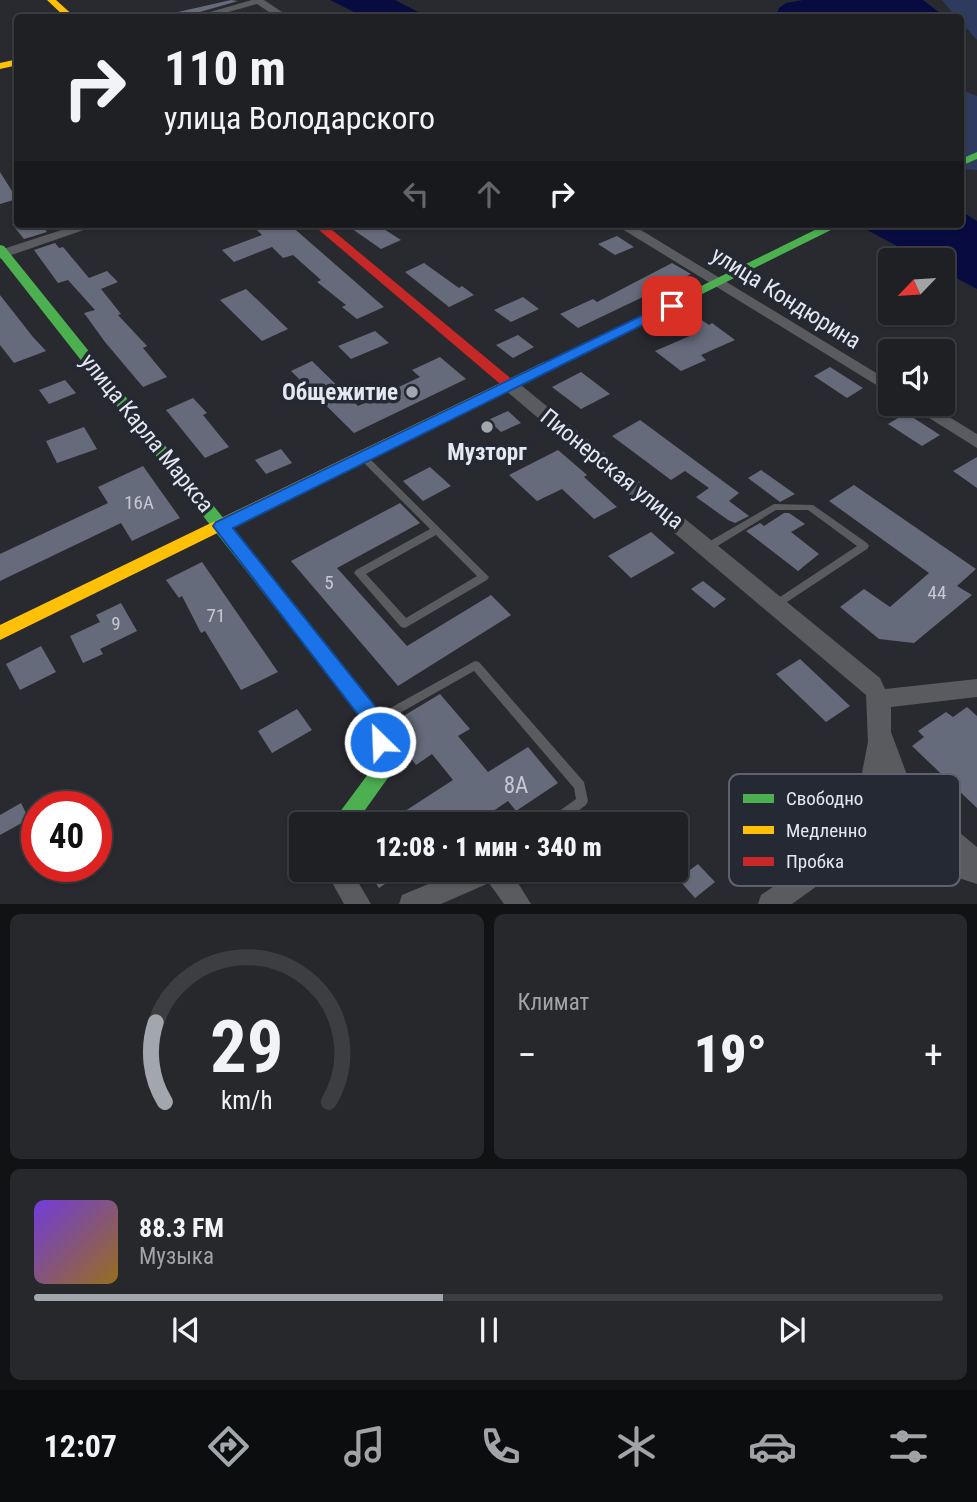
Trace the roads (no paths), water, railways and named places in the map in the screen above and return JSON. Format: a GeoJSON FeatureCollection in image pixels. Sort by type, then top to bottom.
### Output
{"type":"FeatureCollection","features":[{"type":"Feature","properties":{"kind":"main road"},"geometry":{"type":"LineString","coordinates":[[51,0],[67,14]]}},
{"type":"Feature","properties":{"kind":"main road","name":"Пионерская улица"},"geometry":{"type":"LineString","coordinates":[[323,228],[510,385]]}},
{"type":"Feature","properties":{"kind":"main road"},"geometry":{"type":"LineString","coordinates":[[0,633],[829,228]]}},
{"type":"Feature","properties":{"kind":"main road","name":"улица Карла Маркса"},"geometry":{"type":"LineString","coordinates":[[1,253],[222,526],[376,722],[385,768],[352,812]]}},
{"type":"Feature","properties":{"kind":"street"},"geometry":{"type":"LineString","coordinates":[[209,14],[258,1],[279,14]]}},
{"type":"Feature","properties":{"kind":"street"},"geometry":{"type":"LineString","coordinates":[[1,253],[81,228]]}},
{"type":"Feature","properties":{"kind":"street","name":"улица Кондюрина"},"geometry":{"type":"LineString","coordinates":[[628,228],[878,381]]}},
{"type":"Feature","properties":{"kind":"street","name":"Пионерская улица"},"geometry":{"type":"LineString","coordinates":[[510,385],[857,668],[881,699]]}},
{"type":"Feature","properties":{"kind":"street"},"geometry":{"type":"LineString","coordinates":[[935,416],[977,442]]}},
{"type":"Feature","properties":{"kind":"street"},"geometry":{"type":"LineString","coordinates":[[874,774],[881,699],[977,688]]}},
{"type":"Feature","properties":{"kind":"street"},"geometry":{"type":"LineString","coordinates":[[879,727],[896,774]]}},
{"type":"Feature","properties":{"kind":"street"},"geometry":{"type":"LineString","coordinates":[[960,848],[977,862]]}},
{"type":"Feature","properties":{"kind":"street"},"geometry":{"type":"LineString","coordinates":[[960,867],[977,872]]}},
{"type":"Feature","properties":{"kind":"street"},"geometry":{"type":"LineString","coordinates":[[345,882],[359,904]]}},
{"type":"Feature","properties":{"kind":"street"},"geometry":{"type":"LineString","coordinates":[[411,904],[463,882]]}},
{"type":"Feature","properties":{"kind":"street"},"geometry":{"type":"LineString","coordinates":[[502,882],[519,904]]}},
{"type":"Feature","properties":{"kind":"street"},"geometry":{"type":"LineString","coordinates":[[770,904],[796,886]]}},
{"type":"Feature","properties":{"kind":"lane"},"geometry":{"type":"LineString","coordinates":[[363,457],[437,530],[484,577],[405,624],[359,573],[437,530]]}},
{"type":"Feature","properties":{"kind":"lane"},"geometry":{"type":"LineString","coordinates":[[708,547],[774,507],[810,507],[864,546],[778,604]]}},
{"type":"Feature","properties":{"kind":"lane"},"geometry":{"type":"LineString","coordinates":[[376,722],[475,665],[580,786],[582,801],[567,812]]}},
{"type":"Feature","properties":{"kind":"place","name":"Общежитие"},"geometry":{"type":"Point","coordinates":[412,392]}},
{"type":"Feature","properties":{"kind":"place","name":"Музторг"},"geometry":{"type":"Point","coordinates":[487,427]}}]}
